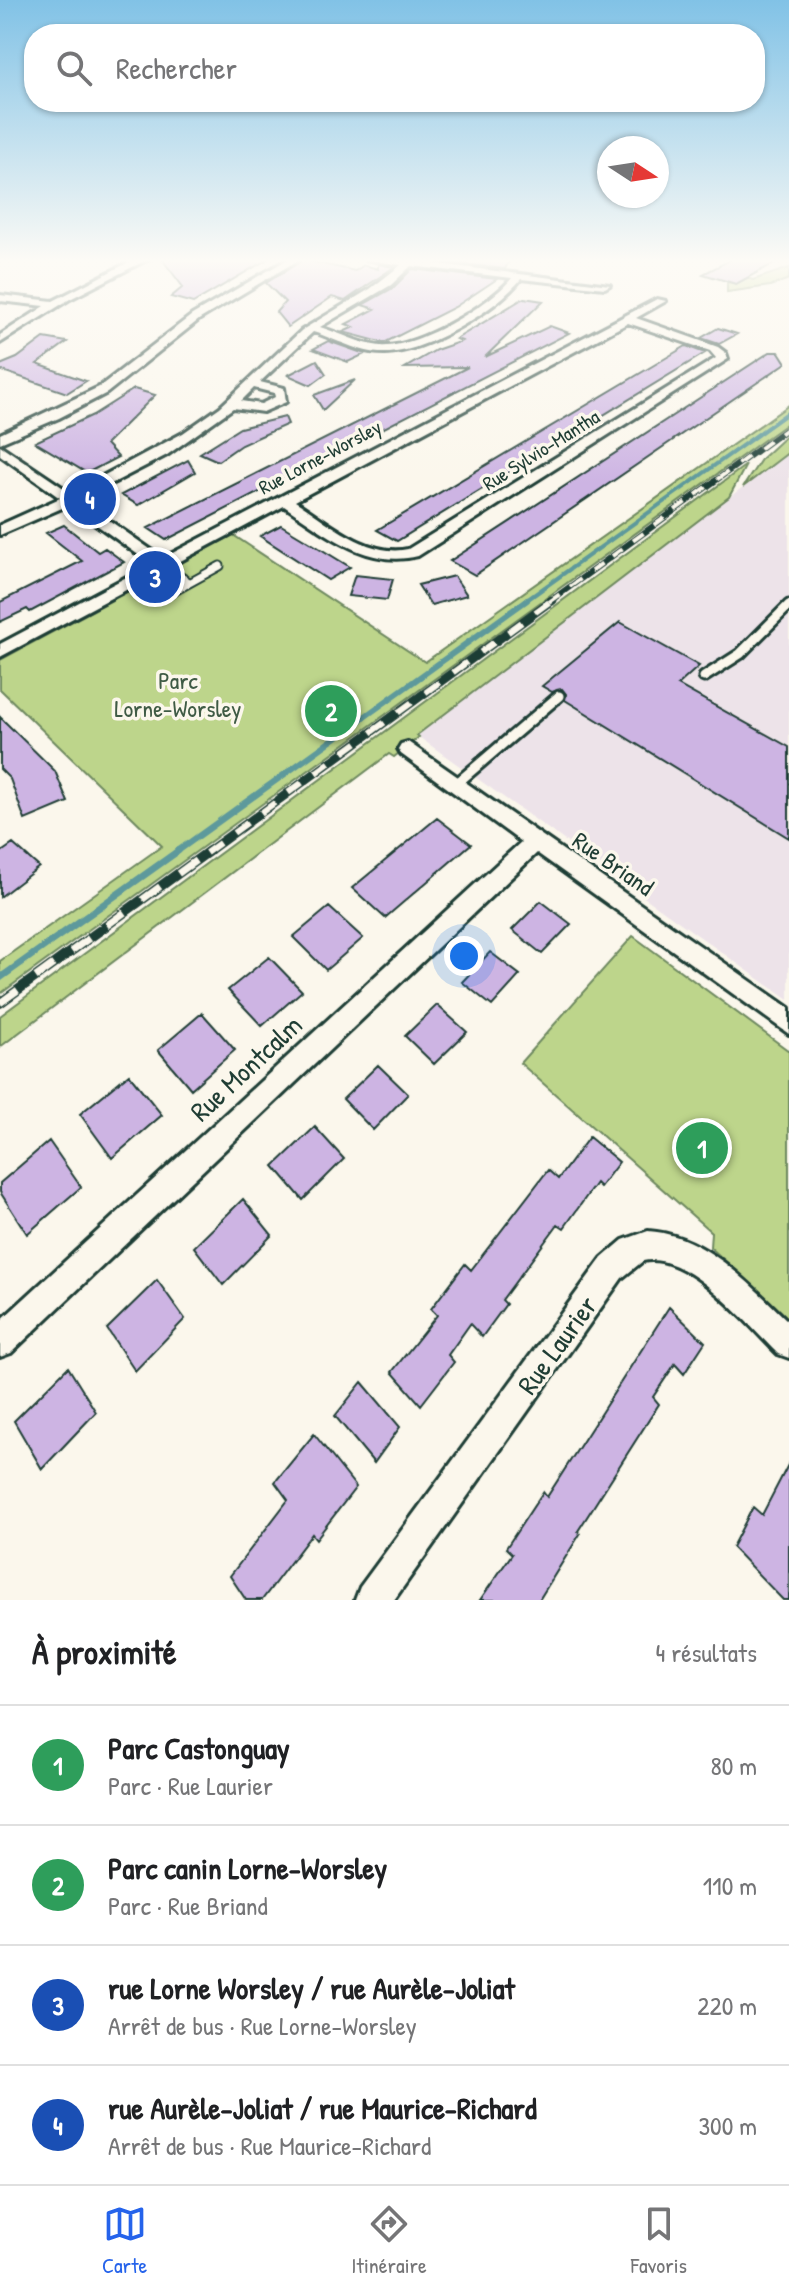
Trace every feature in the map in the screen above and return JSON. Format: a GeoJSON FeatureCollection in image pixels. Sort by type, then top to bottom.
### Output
{"type":"FeatureCollection","features":[{"type":"Feature","properties":{"kind":"street"},"geometry":{"type":"LineString","coordinates":[[0,439],[103,390],[175,334]]}},
{"type":"Feature","properties":{"kind":"street"},"geometry":{"type":"LineString","coordinates":[[0,531],[161,453],[232,404],[284,350],[305,334]]}},
{"type":"Feature","properties":{"kind":"street"},"geometry":{"type":"LineString","coordinates":[[330,334],[379,349],[396,349],[429,334]]}},
{"type":"Feature","properties":{"kind":"street","name":"Rue Lorne-Worsley"},"geometry":{"type":"LineString","coordinates":[[0,651],[600,334]]}},
{"type":"Feature","properties":{"kind":"street","name":"Rue Sylvio-Mantha"},"geometry":{"type":"LineString","coordinates":[[284,500],[376,554],[399,558],[413,553],[723,358],[720,352],[670,334]]}},
{"type":"Feature","properties":{"kind":"street"},"geometry":{"type":"LineString","coordinates":[[232,404],[263,408],[282,399],[280,391],[252,384]]}},
{"type":"Feature","properties":{"kind":"street"},"geometry":{"type":"LineString","coordinates":[[0,449],[162,565]]}},
{"type":"Feature","properties":{"kind":"street","name":"Rue Briand"},"geometry":{"type":"LineString","coordinates":[[408,749],[789,1022]]}},
{"type":"Feature","properties":{"kind":"street","name":"Rue Montcalm"},"geometry":{"type":"LineString","coordinates":[[0,1342],[536,841]]}},
{"type":"Feature","properties":{"kind":"street","name":"Rue Laurier"},"geometry":{"type":"LineString","coordinates":[[373,1600],[612,1268],[636,1249],[660,1245],[685,1253],[789,1343]]}},
{"type":"Feature","properties":{"kind":"lane"},"geometry":{"type":"LineString","coordinates":[[162,565],[189,582]]}},
{"type":"Feature","properties":{"kind":"lane"},"geometry":{"type":"LineString","coordinates":[[162,598],[220,566]]}},
{"type":"Feature","properties":{"kind":"lane"},"geometry":{"type":"LineString","coordinates":[[704,677],[740,654],[789,605]]}},
{"type":"Feature","properties":{"kind":"lane"},"geometry":{"type":"LineString","coordinates":[[456,784],[559,696]]}},
{"type":"Feature","properties":{"kind":"shaded area"},"geometry":{"type":"Polygon","coordinates":[[[789,452],[789,1000],[416,735],[789,452]]]}},
{"type":"Feature","properties":{"kind":"green space","name":"Parc Lorne-Worsley"},"geometry":{"type":"Polygon","coordinates":[[[789,405],[789,422],[0,994],[0,961],[162,846],[0,689],[0,660],[233,535],[425,662],[789,405]]]}},
{"type":"Feature","properties":{"kind":"green space"},"geometry":{"type":"Polygon","coordinates":[[[789,433],[789,452],[743,487],[762,458],[789,433]]]}},
{"type":"Feature","properties":{"kind":"green space"},"geometry":{"type":"Polygon","coordinates":[[[746,465],[729,497],[417,735],[419,737],[394,757],[389,754],[0,1047],[0,1016],[746,465]]]}},
{"type":"Feature","properties":{"kind":"green space"},"geometry":{"type":"Polygon","coordinates":[[[633,936],[789,1051],[789,1319],[710,1247],[711,1232],[520,1063],[633,936]]]}},
{"type":"Feature","properties":{"kind":"building"},"geometry":{"type":"Polygon","coordinates":[[[349,334],[402,334],[384,343],[349,334]]]}},
{"type":"Feature","properties":{"kind":"building"},"geometry":{"type":"Polygon","coordinates":[[[465,334],[509,334],[485,357],[534,334],[568,334],[166,540],[148,528],[468,367],[405,368],[436,350],[462,341],[456,339],[465,334]]]}},
{"type":"Feature","properties":{"kind":"building"},"geometry":{"type":"Polygon","coordinates":[[[708,334],[737,334],[719,344],[701,338],[708,334]]]}},
{"type":"Feature","properties":{"kind":"building"},"geometry":{"type":"Polygon","coordinates":[[[44,338],[67,342],[37,364],[86,381],[67,393],[0,370],[0,365],[17,358],[44,338]]]}},
{"type":"Feature","properties":{"kind":"building"},"geometry":{"type":"Polygon","coordinates":[[[328,341],[365,354],[348,362],[313,349],[328,341]]]}},
{"type":"Feature","properties":{"kind":"building"},"geometry":{"type":"Polygon","coordinates":[[[686,346],[705,353],[397,541],[377,530],[686,346]]]}},
{"type":"Feature","properties":{"kind":"building"},"geometry":{"type":"Polygon","coordinates":[[[770,352],[779,352],[786,363],[475,575],[450,561],[770,352]]]}},
{"type":"Feature","properties":{"kind":"building"},"geometry":{"type":"Polygon","coordinates":[[[317,360],[326,374],[311,385],[288,375],[317,360]]]}},
{"type":"Feature","properties":{"kind":"building"},"geometry":{"type":"Polygon","coordinates":[[[355,380],[323,410],[314,395],[355,380]]]}},
{"type":"Feature","properties":{"kind":"building"},"geometry":{"type":"Polygon","coordinates":[[[134,389],[155,395],[106,444],[118,457],[87,473],[35,442],[93,415],[134,389]]]}},
{"type":"Feature","properties":{"kind":"building"},"geometry":{"type":"Polygon","coordinates":[[[285,417],[288,424],[241,445],[218,461],[200,453],[240,428],[285,417]]]}},
{"type":"Feature","properties":{"kind":"building"},"geometry":{"type":"Polygon","coordinates":[[[188,460],[195,472],[138,505],[121,495],[188,460]]]}},
{"type":"Feature","properties":{"kind":"building"},"geometry":{"type":"Polygon","coordinates":[[[64,525],[98,552],[105,548],[124,562],[30,612],[27,609],[0,622],[0,602],[82,561],[46,533],[64,525]]]}},
{"type":"Feature","properties":{"kind":"building"},"geometry":{"type":"Polygon","coordinates":[[[281,525],[350,567],[328,580],[260,536],[281,525]]]}},
{"type":"Feature","properties":{"kind":"building"},"geometry":{"type":"Polygon","coordinates":[[[355,575],[393,579],[387,600],[348,596],[355,575]]]}},
{"type":"Feature","properties":{"kind":"building"},"geometry":{"type":"Polygon","coordinates":[[[454,576],[467,595],[431,605],[418,585],[454,576]]]}},
{"type":"Feature","properties":{"kind":"building"},"geometry":{"type":"Polygon","coordinates":[[[620,622],[699,666],[678,685],[789,747],[789,838],[565,700],[566,694],[562,689],[552,692],[542,686],[620,622]]]}},
{"type":"Feature","properties":{"kind":"building"},"geometry":{"type":"Polygon","coordinates":[[[0,717],[55,771],[68,802],[25,820],[10,779],[0,769],[0,717]]]}},
{"type":"Feature","properties":{"kind":"building"},"geometry":{"type":"Polygon","coordinates":[[[437,818],[471,844],[385,918],[352,888],[437,818]]]}},
{"type":"Feature","properties":{"kind":"building"},"geometry":{"type":"Polygon","coordinates":[[[13,844],[39,867],[0,897],[0,853],[13,844]]]}},
{"type":"Feature","properties":{"kind":"building"},"geometry":{"type":"Polygon","coordinates":[[[541,901],[571,924],[542,954],[512,930],[541,901]]]}},
{"type":"Feature","properties":{"kind":"building"},"geometry":{"type":"Polygon","coordinates":[[[329,907],[363,938],[326,970],[293,937],[329,907]]]}},
{"type":"Feature","properties":{"kind":"building"},"geometry":{"type":"Polygon","coordinates":[[[490,952],[520,975],[492,1006],[462,982],[490,952]]]}},
{"type":"Feature","properties":{"kind":"building"},"geometry":{"type":"Polygon","coordinates":[[[269,957],[302,991],[262,1026],[228,990],[269,957]]]}},
{"type":"Feature","properties":{"kind":"building"},"geometry":{"type":"Polygon","coordinates":[[[437,1005],[467,1032],[434,1064],[405,1036],[437,1005]]]}},
{"type":"Feature","properties":{"kind":"building"},"geometry":{"type":"Polygon","coordinates":[[[202,1013],[235,1050],[191,1089],[158,1050],[202,1013]]]}},
{"type":"Feature","properties":{"kind":"building"},"geometry":{"type":"Polygon","coordinates":[[[378,1065],[408,1094],[373,1130],[343,1099],[378,1065]]]}},
{"type":"Feature","properties":{"kind":"building"},"geometry":{"type":"Polygon","coordinates":[[[129,1074],[162,1115],[112,1158],[80,1114],[129,1074]]]}},
{"type":"Feature","properties":{"kind":"building"},"geometry":{"type":"Polygon","coordinates":[[[315,1127],[344,1159],[303,1200],[274,1166],[315,1127]]]}},
{"type":"Feature","properties":{"kind":"building"},"geometry":{"type":"Polygon","coordinates":[[[589,1137],[619,1162],[600,1187],[596,1183],[564,1228],[558,1224],[502,1300],[506,1304],[482,1337],[470,1324],[448,1355],[454,1362],[421,1405],[392,1372],[437,1315],[431,1309],[465,1264],[471,1270],[548,1170],[558,1179],[589,1137]]]}},
{"type":"Feature","properties":{"kind":"building"},"geometry":{"type":"Polygon","coordinates":[[[49,1141],[81,1187],[27,1234],[0,1192],[0,1183],[49,1141]]]}},
{"type":"Feature","properties":{"kind":"building"},"geometry":{"type":"Polygon","coordinates":[[[243,1199],[272,1235],[223,1285],[194,1247],[243,1199]]]}},
{"type":"Feature","properties":{"kind":"building"},"geometry":{"type":"Polygon","coordinates":[[[157,1280],[185,1319],[135,1371],[107,1329],[157,1280]]]}},
{"type":"Feature","properties":{"kind":"building"},"geometry":{"type":"Polygon","coordinates":[[[669,1307],[705,1342],[684,1374],[675,1364],[653,1397],[659,1404],[578,1531],[580,1534],[539,1600],[480,1600],[512,1554],[506,1548],[543,1492],[547,1497],[669,1307]]]}},
{"type":"Feature","properties":{"kind":"building"},"geometry":{"type":"Polygon","coordinates":[[[68,1367],[96,1412],[42,1469],[14,1421],[68,1367]]]}},
{"type":"Feature","properties":{"kind":"building"},"geometry":{"type":"Polygon","coordinates":[[[362,1382],[400,1427],[374,1463],[335,1416],[362,1382]]]}},
{"type":"Feature","properties":{"kind":"building"},"geometry":{"type":"Polygon","coordinates":[[[314,1434],[356,1487],[316,1539],[312,1534],[262,1600],[246,1600],[230,1576],[288,1500],[275,1482],[314,1434]]]}},
{"type":"Feature","properties":{"kind":"building"},"geometry":{"type":"Polygon","coordinates":[[[789,1463],[789,1600],[783,1600],[732,1547],[753,1507],[762,1515],[789,1463]]]}},
{"type":"Feature","properties":{"kind":"waterway"},"geometry":{"type":"LineString","coordinates":[[524,602],[789,412]]}},
{"type":"Feature","properties":{"kind":"waterway"},"geometry":{"type":"LineString","coordinates":[[175,853],[527,600]]}},
{"type":"Feature","properties":{"kind":"waterway"},"geometry":{"type":"LineString","coordinates":[[0,978],[178,851]]}},
{"type":"Feature","properties":{"kind":"railway"},"geometry":{"type":"LineString","coordinates":[[549,602],[789,427]]}},
{"type":"Feature","properties":{"kind":"railway"},"geometry":{"type":"LineString","coordinates":[[206,853],[552,600]]}},
{"type":"Feature","properties":{"kind":"railway"},"geometry":{"type":"LineString","coordinates":[[0,1003],[209,851]]}},
{"type":"Feature","properties":{"kind":"place","name":"rue Aurèle-Joliat / rue Maurice-Richard"},"geometry":{"type":"Point","coordinates":[90,499]}},
{"type":"Feature","properties":{"kind":"place","name":"rue Lorne Worsley / rue Aurèle-Joliat"},"geometry":{"type":"Point","coordinates":[155,577]}},
{"type":"Feature","properties":{"kind":"place","name":"Parc canin Lorne-Worsley"},"geometry":{"type":"Point","coordinates":[331,711]}},
{"type":"Feature","properties":{"kind":"place","name":"Parc Castonguay"},"geometry":{"type":"Point","coordinates":[702,1148]}}]}
